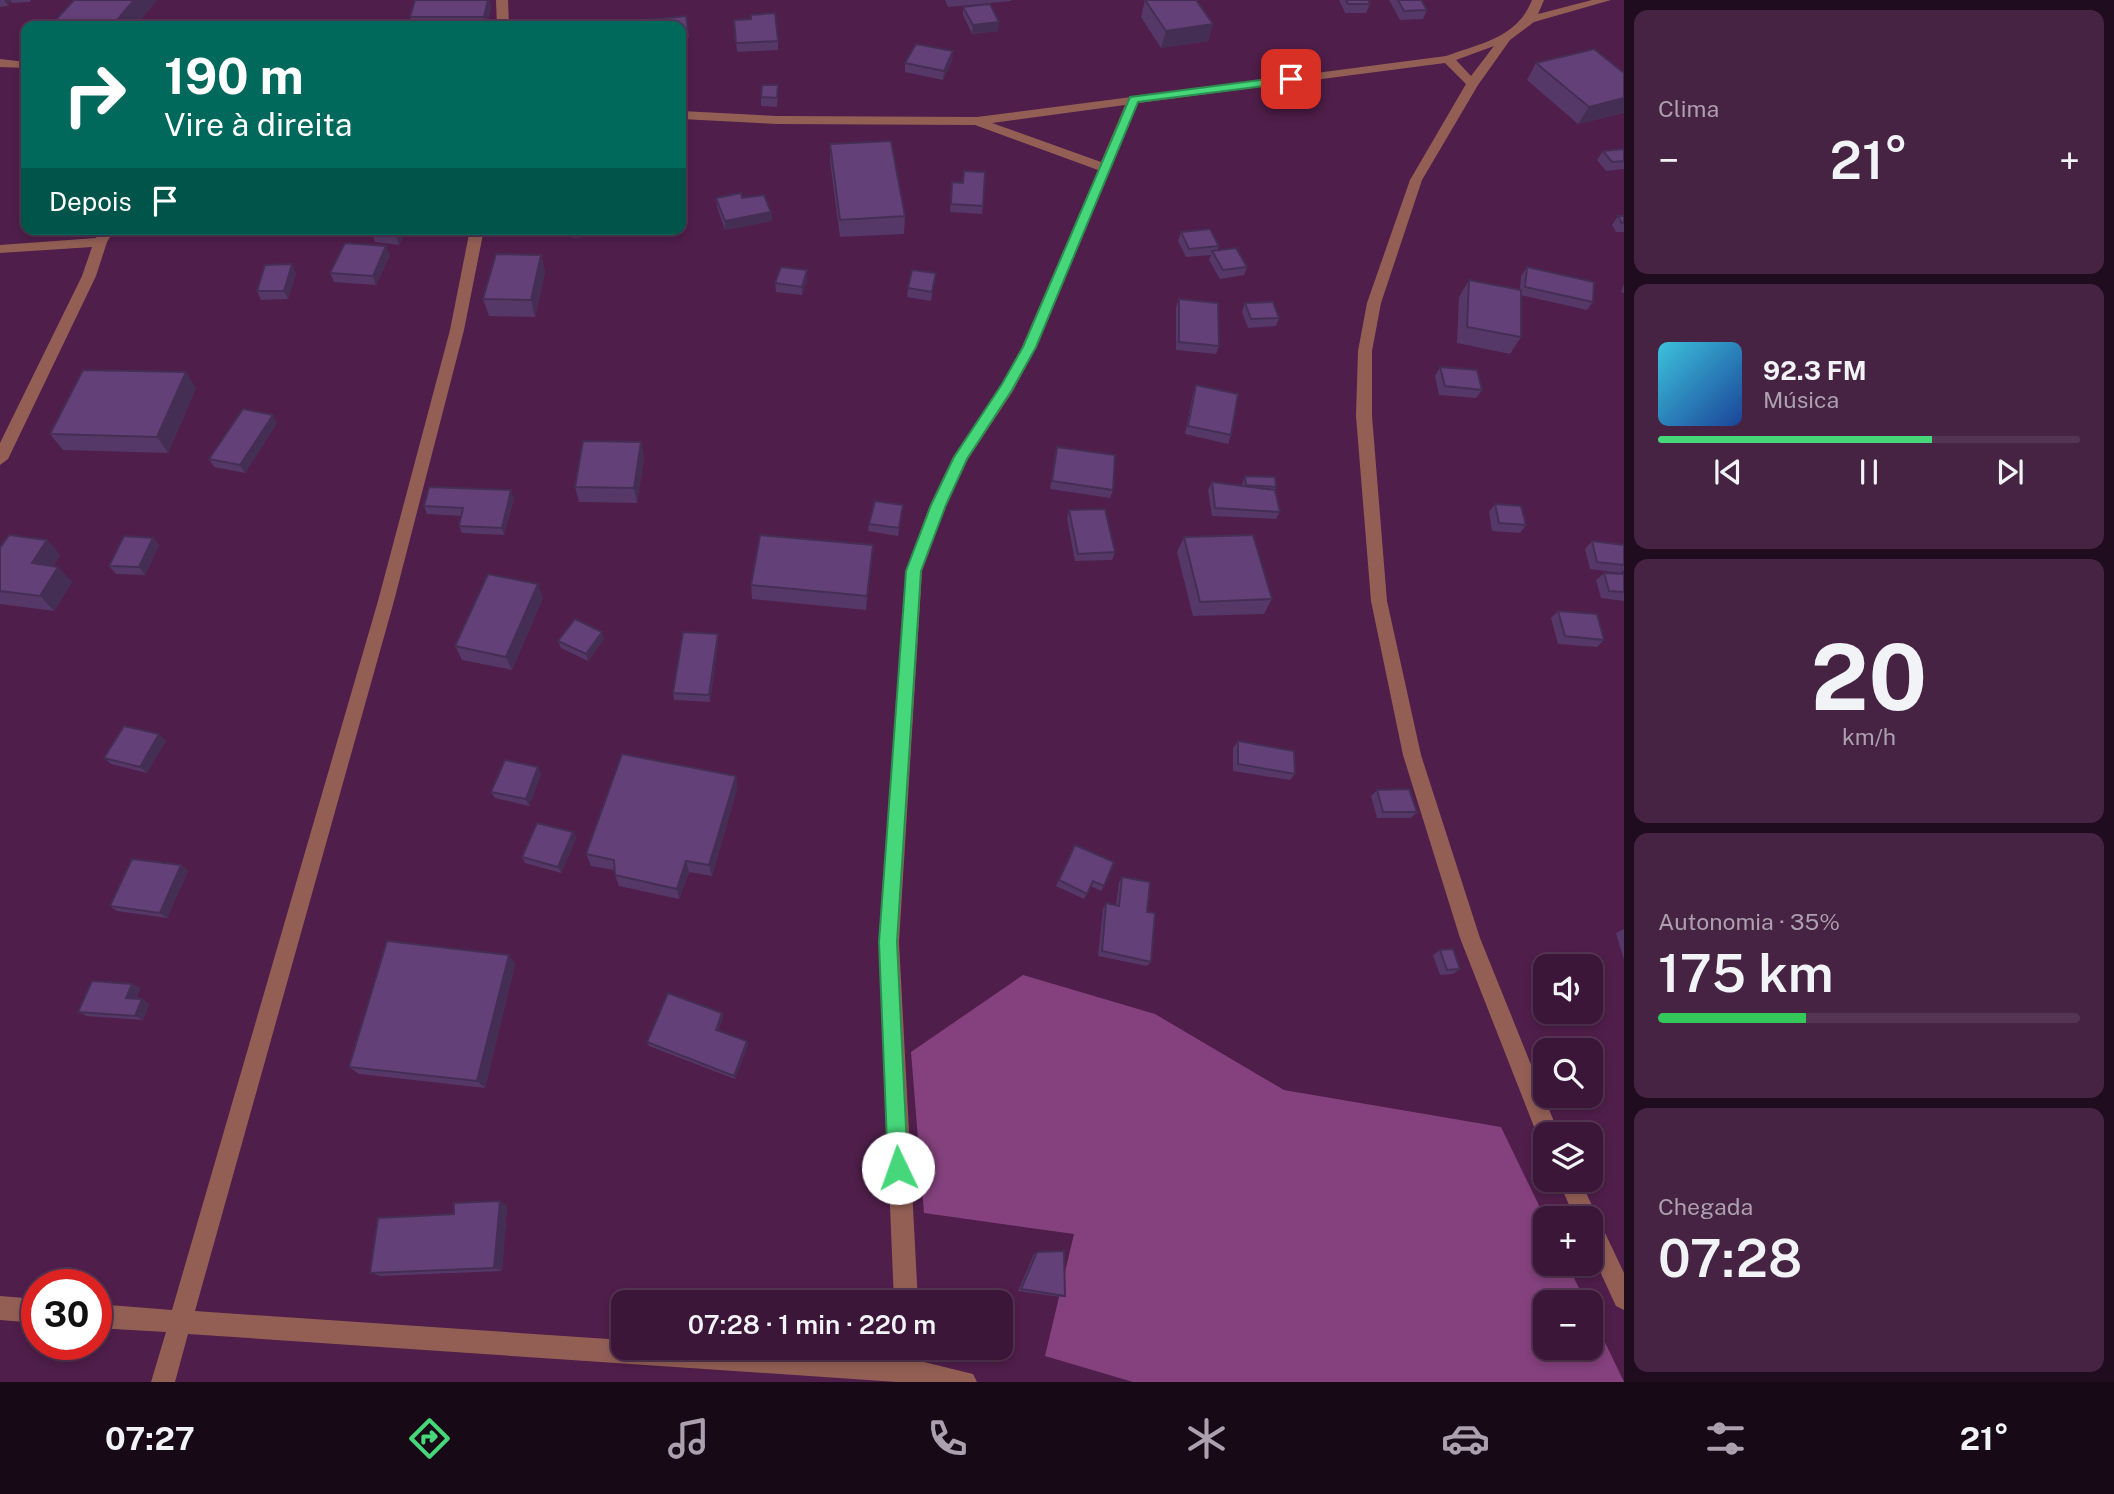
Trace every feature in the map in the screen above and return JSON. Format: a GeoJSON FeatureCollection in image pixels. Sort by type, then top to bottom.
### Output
{"type":"FeatureCollection","features":[{"type":"Feature","properties":{"kind":"street"},"geometry":{"type":"LineString","coordinates":[[502,0],[503,21]]}},
{"type":"Feature","properties":{"kind":"street"},"geometry":{"type":"LineString","coordinates":[[1530,20],[1538,0]]}},
{"type":"Feature","properties":{"kind":"street"},"geometry":{"type":"LineString","coordinates":[[1543,1122],[1470,938],[1412,755],[1379,601],[1364,416],[1365,351],[1374,303],[1416,180],[1472,84],[1506,38],[1530,20],[1605,0]]}},
{"type":"Feature","properties":{"kind":"street"},"geometry":{"type":"LineString","coordinates":[[686,114],[778,120],[977,121],[1448,59],[1506,38]]}},
{"type":"Feature","properties":{"kind":"street"},"geometry":{"type":"LineString","coordinates":[[1448,59],[1472,84]]}},
{"type":"Feature","properties":{"kind":"street"},"geometry":{"type":"LineString","coordinates":[[0,63],[21,65]]}},
{"type":"Feature","properties":{"kind":"street"},"geometry":{"type":"LineString","coordinates":[[905,1290],[888,942],[914,571],[938,505],[961,457],[1007,387],[1029,347],[1134,99]]}},
{"type":"Feature","properties":{"kind":"street"},"geometry":{"type":"LineString","coordinates":[[977,121],[1104,168]]}},
{"type":"Feature","properties":{"kind":"street"},"geometry":{"type":"LineString","coordinates":[[163,1382],[386,601],[457,330],[476,235]]}},
{"type":"Feature","properties":{"kind":"street"},"geometry":{"type":"LineString","coordinates":[[0,249],[104,236],[89,276],[0,459]]}},
{"type":"Feature","properties":{"kind":"street"},"geometry":{"type":"LineString","coordinates":[[1603,1253],[1624,1298]]}},
{"type":"Feature","properties":{"kind":"street"},"geometry":{"type":"LineString","coordinates":[[0,1308],[21,1310]]}},
{"type":"Feature","properties":{"kind":"street"},"geometry":{"type":"LineString","coordinates":[[112,1317],[909,1367],[965,1382]]}},
{"type":"Feature","properties":{"kind":"shaded area"},"geometry":{"type":"Polygon","coordinates":[[[1023,975],[1155,1014],[1284,1090],[1501,1127],[1539,1206],[1533,1206],[1533,1276],[1573,1276],[1580,1290],[1533,1290],[1533,1360],[1603,1360],[1603,1338],[1624,1382],[1133,1382],[1045,1356],[1074,1234],[924,1213],[911,1052],[1023,975]]]}},
{"type":"Feature","properties":{"kind":"building"},"geometry":{"type":"Polygon","coordinates":[[[74,0],[134,0],[116,21],[55,21],[74,0]]]}},
{"type":"Feature","properties":{"kind":"building"},"geometry":{"type":"Polygon","coordinates":[[[415,0],[488,0],[484,17],[410,17],[415,0]]]}},
{"type":"Feature","properties":{"kind":"building"},"geometry":{"type":"Polygon","coordinates":[[[1145,0],[1196,0],[1213,24],[1166,31],[1145,0]]]}},
{"type":"Feature","properties":{"kind":"building"},"geometry":{"type":"Polygon","coordinates":[[[1346,0],[1368,0],[1370,4],[1348,4],[1346,0]]]}},
{"type":"Feature","properties":{"kind":"building"},"geometry":{"type":"Polygon","coordinates":[[[1398,0],[1421,0],[1427,10],[1404,11],[1398,0]]]}},
{"type":"Feature","properties":{"kind":"building"},"geometry":{"type":"Polygon","coordinates":[[[990,4],[999,22],[973,25],[963,7],[990,4]]]}},
{"type":"Feature","properties":{"kind":"building"},"geometry":{"type":"Polygon","coordinates":[[[775,13],[778,41],[736,43],[734,20],[775,13]]]}},
{"type":"Feature","properties":{"kind":"building"},"geometry":{"type":"Polygon","coordinates":[[[686,16],[688,29],[686,21],[645,20],[686,16]]]}},
{"type":"Feature","properties":{"kind":"building"},"geometry":{"type":"Polygon","coordinates":[[[916,44],[953,51],[944,71],[905,63],[916,44]]]}},
{"type":"Feature","properties":{"kind":"building"},"geometry":{"type":"Polygon","coordinates":[[[1594,49],[1624,73],[1624,98],[1589,107],[1536,63],[1594,49]]]}},
{"type":"Feature","properties":{"kind":"building"},"geometry":{"type":"Polygon","coordinates":[[[762,85],[778,85],[777,98],[761,97],[762,85]]]}},
{"type":"Feature","properties":{"kind":"building"},"geometry":{"type":"Polygon","coordinates":[[[891,141],[905,216],[840,220],[830,144],[891,141]]]}},
{"type":"Feature","properties":{"kind":"building"},"geometry":{"type":"Polygon","coordinates":[[[1624,149],[1624,161],[1612,162],[1603,151],[1624,149]]]}},
{"type":"Feature","properties":{"kind":"building"},"geometry":{"type":"Polygon","coordinates":[[[964,171],[985,172],[983,206],[951,204],[952,182],[963,183],[964,171]]]}},
{"type":"Feature","properties":{"kind":"building"},"geometry":{"type":"Polygon","coordinates":[[[741,193],[742,198],[764,195],[771,212],[725,221],[716,198],[741,193]]]}},
{"type":"Feature","properties":{"kind":"building"},"geometry":{"type":"Polygon","coordinates":[[[1210,229],[1219,246],[1189,249],[1181,232],[1210,229]]]}},
{"type":"Feature","properties":{"kind":"building"},"geometry":{"type":"Polygon","coordinates":[[[345,243],[386,246],[373,276],[330,273],[345,243]]]}},
{"type":"Feature","properties":{"kind":"building"},"geometry":{"type":"Polygon","coordinates":[[[1236,248],[1247,267],[1223,270],[1212,251],[1236,248]]]}},
{"type":"Feature","properties":{"kind":"building"},"geometry":{"type":"Polygon","coordinates":[[[496,254],[541,255],[531,300],[483,299],[496,254]]]}},
{"type":"Feature","properties":{"kind":"building"},"geometry":{"type":"Polygon","coordinates":[[[292,264],[284,291],[257,291],[265,265],[292,264]]]}},
{"type":"Feature","properties":{"kind":"building"},"geometry":{"type":"Polygon","coordinates":[[[781,267],[807,270],[802,287],[775,283],[781,267]]]}},
{"type":"Feature","properties":{"kind":"building"},"geometry":{"type":"Polygon","coordinates":[[[1527,267],[1594,282],[1593,302],[1525,287],[1527,267]]]}},
{"type":"Feature","properties":{"kind":"building"},"geometry":{"type":"Polygon","coordinates":[[[912,270],[936,273],[932,292],[908,288],[912,270]]]}},
{"type":"Feature","properties":{"kind":"building"},"geometry":{"type":"Polygon","coordinates":[[[1469,280],[1521,290],[1521,337],[1467,327],[1469,280]]]}},
{"type":"Feature","properties":{"kind":"building"},"geometry":{"type":"Polygon","coordinates":[[[1179,299],[1218,303],[1219,346],[1179,342],[1179,299]]]}},
{"type":"Feature","properties":{"kind":"building"},"geometry":{"type":"Polygon","coordinates":[[[1273,302],[1279,318],[1251,319],[1245,303],[1273,302]]]}},
{"type":"Feature","properties":{"kind":"building"},"geometry":{"type":"Polygon","coordinates":[[[1440,367],[1477,370],[1482,390],[1445,386],[1440,367]]]}},
{"type":"Feature","properties":{"kind":"building"},"geometry":{"type":"Polygon","coordinates":[[[83,370],[186,372],[157,437],[50,434],[83,370]]]}},
{"type":"Feature","properties":{"kind":"building"},"geometry":{"type":"Polygon","coordinates":[[[1196,385],[1238,394],[1231,435],[1188,426],[1196,385]]]}},
{"type":"Feature","properties":{"kind":"building"},"geometry":{"type":"Polygon","coordinates":[[[243,409],[273,415],[240,465],[209,459],[243,409]]]}},
{"type":"Feature","properties":{"kind":"building"},"geometry":{"type":"Polygon","coordinates":[[[583,441],[641,442],[634,488],[575,487],[583,441]]]}},
{"type":"Feature","properties":{"kind":"building"},"geometry":{"type":"Polygon","coordinates":[[[1057,447],[1115,455],[1113,490],[1052,481],[1057,447]]]}},
{"type":"Feature","properties":{"kind":"building"},"geometry":{"type":"Polygon","coordinates":[[[1245,476],[1275,477],[1276,487],[1246,485],[1245,476]]]}},
{"type":"Feature","properties":{"kind":"building"},"geometry":{"type":"Polygon","coordinates":[[[1212,482],[1275,490],[1280,512],[1215,508],[1212,482]]]}},
{"type":"Feature","properties":{"kind":"building"},"geometry":{"type":"Polygon","coordinates":[[[429,487],[511,490],[502,528],[459,526],[463,508],[424,506],[429,487]]]}},
{"type":"Feature","properties":{"kind":"building"},"geometry":{"type":"Polygon","coordinates":[[[875,501],[903,505],[899,528],[869,524],[875,501]]]}},
{"type":"Feature","properties":{"kind":"building"},"geometry":{"type":"Polygon","coordinates":[[[1495,504],[1521,506],[1526,525],[1499,523],[1495,504]]]}},
{"type":"Feature","properties":{"kind":"building"},"geometry":{"type":"Polygon","coordinates":[[[1105,509],[1115,552],[1078,554],[1069,510],[1105,509]]]}},
{"type":"Feature","properties":{"kind":"building"},"geometry":{"type":"Polygon","coordinates":[[[9,535],[47,540],[32,563],[58,567],[40,596],[0,591],[0,548],[9,535]]]}},
{"type":"Feature","properties":{"kind":"building"},"geometry":{"type":"Polygon","coordinates":[[[760,535],[873,545],[867,596],[751,585],[760,535]]]}},
{"type":"Feature","properties":{"kind":"building"},"geometry":{"type":"Polygon","coordinates":[[[1253,535],[1272,599],[1200,602],[1184,537],[1253,535]]]}},
{"type":"Feature","properties":{"kind":"building"},"geometry":{"type":"Polygon","coordinates":[[[124,536],[153,538],[139,567],[109,566],[124,536]]]}},
{"type":"Feature","properties":{"kind":"building"},"geometry":{"type":"Polygon","coordinates":[[[1592,541],[1624,545],[1624,565],[1597,562],[1592,541]]]}},
{"type":"Feature","properties":{"kind":"building"},"geometry":{"type":"Polygon","coordinates":[[[1604,573],[1624,574],[1624,592],[1609,591],[1604,573]]]}},
{"type":"Feature","properties":{"kind":"building"},"geometry":{"type":"Polygon","coordinates":[[[488,574],[538,584],[506,657],[455,646],[488,574]]]}},
{"type":"Feature","properties":{"kind":"building"},"geometry":{"type":"Polygon","coordinates":[[[1558,611],[1597,614],[1604,640],[1565,636],[1558,611]]]}},
{"type":"Feature","properties":{"kind":"building"},"geometry":{"type":"Polygon","coordinates":[[[575,619],[602,632],[586,654],[558,641],[575,619]]]}},
{"type":"Feature","properties":{"kind":"building"},"geometry":{"type":"Polygon","coordinates":[[[683,632],[718,634],[709,695],[673,693],[683,632]]]}},
{"type":"Feature","properties":{"kind":"building"},"geometry":{"type":"Polygon","coordinates":[[[124,726],[159,734],[140,767],[104,758],[124,726]]]}},
{"type":"Feature","properties":{"kind":"building"},"geometry":{"type":"Polygon","coordinates":[[[1238,741],[1294,751],[1295,774],[1238,764],[1238,741]]]}},
{"type":"Feature","properties":{"kind":"building"},"geometry":{"type":"Polygon","coordinates":[[[622,754],[736,776],[709,865],[686,861],[677,889],[615,875],[614,860],[586,854],[622,754]]]}},
{"type":"Feature","properties":{"kind":"building"},"geometry":{"type":"Polygon","coordinates":[[[505,760],[538,767],[526,799],[491,792],[505,760]]]}},
{"type":"Feature","properties":{"kind":"building"},"geometry":{"type":"Polygon","coordinates":[[[1409,789],[1417,812],[1383,812],[1377,790],[1409,789]]]}},
{"type":"Feature","properties":{"kind":"building"},"geometry":{"type":"Polygon","coordinates":[[[537,823],[573,832],[558,867],[522,857],[537,823]]]}},
{"type":"Feature","properties":{"kind":"building"},"geometry":{"type":"Polygon","coordinates":[[[1075,845],[1114,862],[1104,886],[1093,881],[1087,894],[1059,880],[1075,845]]]}},
{"type":"Feature","properties":{"kind":"building"},"geometry":{"type":"Polygon","coordinates":[[[132,859],[181,865],[160,913],[110,906],[132,859]]]}},
{"type":"Feature","properties":{"kind":"building"},"geometry":{"type":"Polygon","coordinates":[[[1122,877],[1150,882],[1147,912],[1155,913],[1151,962],[1102,951],[1106,903],[1119,906],[1122,877]]]}},
{"type":"Feature","properties":{"kind":"building"},"geometry":{"type":"Polygon","coordinates":[[[387,941],[509,955],[477,1081],[349,1067],[387,941]]]}},
{"type":"Feature","properties":{"kind":"building"},"geometry":{"type":"Polygon","coordinates":[[[1453,949],[1460,969],[1447,970],[1440,950],[1453,949]]]}},
{"type":"Feature","properties":{"kind":"building"},"geometry":{"type":"Polygon","coordinates":[[[92,981],[132,984],[126,998],[142,999],[135,1016],[78,1012],[92,981]]]}},
{"type":"Feature","properties":{"kind":"building"},"geometry":{"type":"Polygon","coordinates":[[[668,993],[722,1013],[716,1030],[747,1041],[734,1076],[647,1042],[668,993]]]}},
{"type":"Feature","properties":{"kind":"building"},"geometry":{"type":"Polygon","coordinates":[[[500,1201],[494,1268],[370,1273],[378,1218],[454,1214],[454,1203],[500,1201]]]}},
{"type":"Feature","properties":{"kind":"building"},"geometry":{"type":"Polygon","coordinates":[[[1064,1251],[1065,1296],[1021,1289],[1037,1252],[1064,1251]]]}},
{"type":"Feature","properties":{"kind":"route"},"geometry":{"type":"LineString","coordinates":[[898,1168],[888,942],[914,571],[938,505],[961,457],[1007,387],[1029,347],[1134,99],[1291,79]]}}]}
